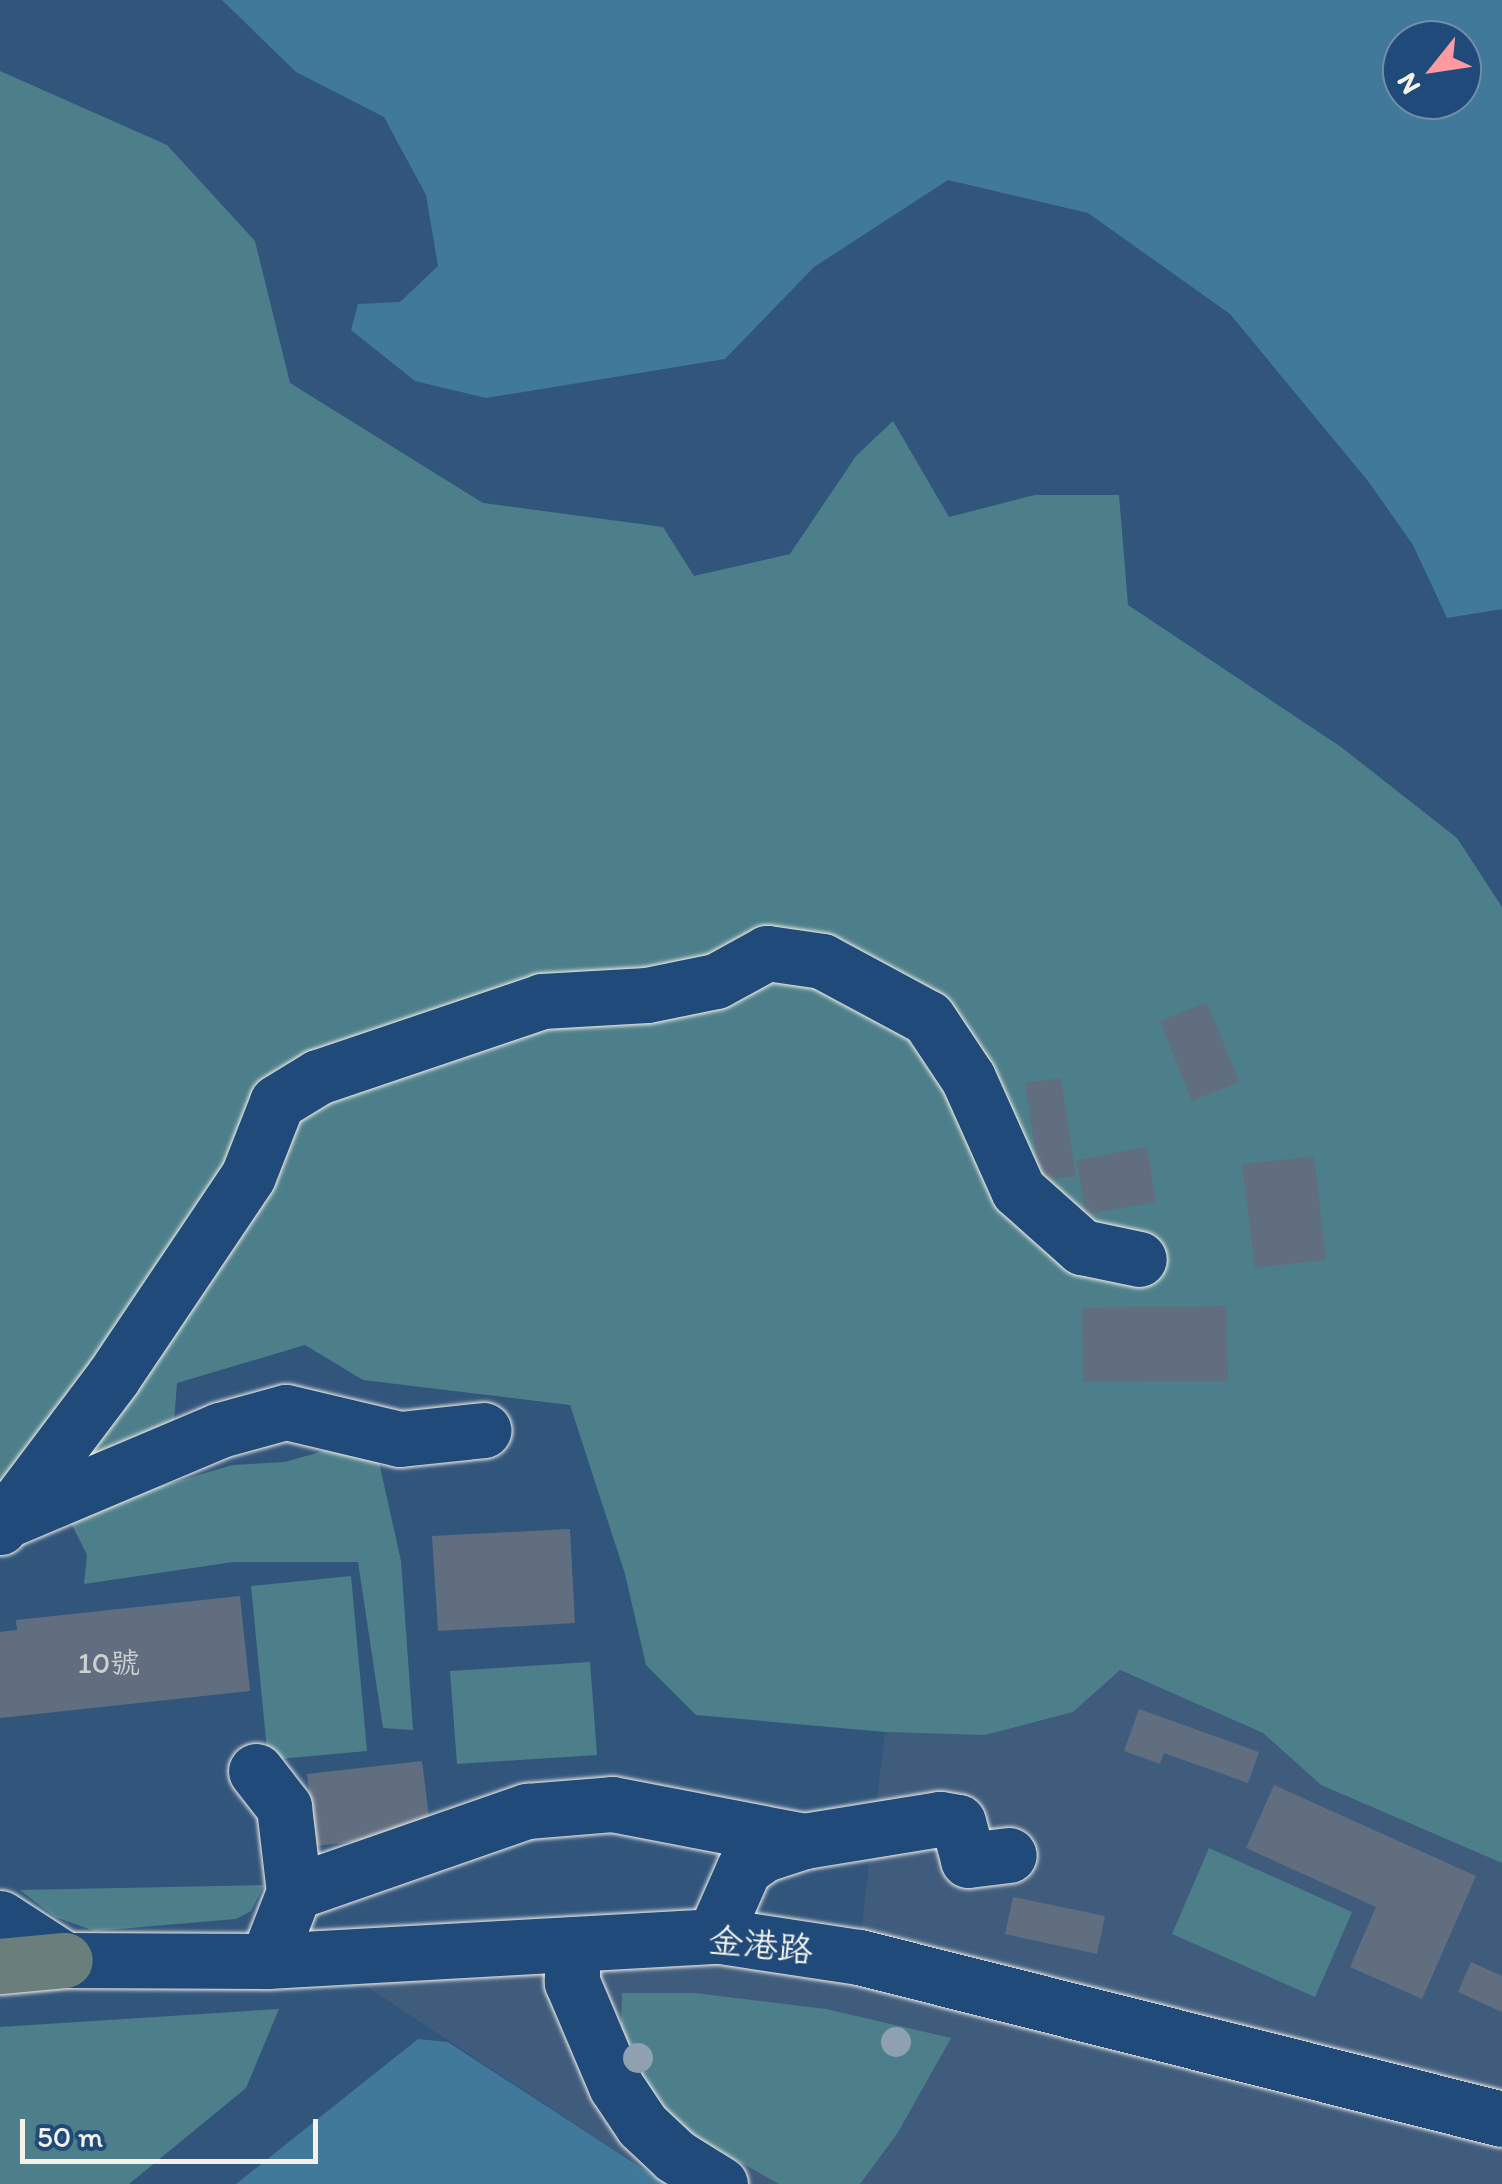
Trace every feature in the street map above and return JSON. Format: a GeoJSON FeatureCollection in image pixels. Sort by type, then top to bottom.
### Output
{"type":"FeatureCollection","features":[{"type":"Feature","properties":{"kind":"main road","name":"金港路"},"geometry":{"type":"LineString","coordinates":[[0,1966],[65,1960]]}},
{"type":"Feature","properties":{"kind":"street"},"geometry":{"type":"LineString","coordinates":[[2,1524],[113,1377],[248,1176],[277,1102],[318,1077],[542,1001],[647,995],[716,981],[768,953],[822,961],[928,1018],[968,1078],[1018,1190],[1082,1247],[1139,1258]]}},
{"type":"Feature","properties":{"kind":"street"},"geometry":{"type":"LineString","coordinates":[[2,1524],[220,1430],[286,1412],[400,1439],[484,1430]]}},
{"type":"Feature","properties":{"kind":"street"},"geometry":{"type":"LineString","coordinates":[[256,1771],[284,1807],[294,1892],[267,1961]]}},
{"type":"Feature","properties":{"kind":"street"},"geometry":{"type":"LineString","coordinates":[[294,1892],[528,1811],[612,1804],[804,1841]]}},
{"type":"Feature","properties":{"kind":"street"},"geometry":{"type":"LineString","coordinates":[[714,1936],[744,1868],[764,1854],[804,1841],[940,1818],[958,1822],[968,1860],[1009,1855]]}},
{"type":"Feature","properties":{"kind":"street"},"geometry":{"type":"LineString","coordinates":[[0,1918],[65,1960]]}},
{"type":"Feature","properties":{"kind":"street","name":"金港路"},"geometry":{"type":"LineString","coordinates":[[65,1960],[267,1961],[714,1936],[859,1957],[1502,2119]]}},
{"type":"Feature","properties":{"kind":"street"},"geometry":{"type":"LineString","coordinates":[[573,1944],[572,1982],[616,2086],[653,2135],[676,2156],[720,2184]]}},
{"type":"Feature","properties":{"kind":"shaded area"},"geometry":{"type":"Polygon","coordinates":[[[222,0],[1502,0],[1502,609],[1447,618],[1413,545],[1368,481],[1230,314],[1088,213],[948,180],[814,267],[725,359],[486,398],[415,381],[351,330],[358,304],[400,302],[438,266],[426,195],[384,117],[296,72],[222,0]]]}},
{"type":"Feature","properties":{"kind":"shaded area"},"geometry":{"type":"Polygon","coordinates":[[[1119,1670],[1263,1733],[1321,1785],[1502,1863],[1502,2184],[666,2184],[363,1984],[359,1956],[858,1957],[885,1732],[985,1735],[1073,1712],[1119,1670]]]}},
{"type":"Feature","properties":{"kind":"shaded area"},"geometry":{"type":"Polygon","coordinates":[[[418,2039],[448,2042],[666,2184],[236,2184],[418,2039]]]}},
{"type":"Feature","properties":{"kind":"green space"},"geometry":{"type":"Polygon","coordinates":[[[0,71],[167,145],[255,241],[290,383],[483,503],[663,527],[694,576],[790,554],[856,456],[893,421],[949,517],[1035,495],[1119,495],[1128,605],[1341,747],[1457,838],[1502,907],[1502,1863],[1321,1785],[1263,1733],[1120,1670],[1073,1712],[985,1735],[885,1732],[696,1715],[646,1665],[625,1574],[570,1405],[363,1380],[305,1345],[177,1383],[174,1422],[87,1469],[0,1487],[0,71]]]}},
{"type":"Feature","properties":{"kind":"green space"},"geometry":{"type":"Polygon","coordinates":[[[327,1450],[379,1462],[401,1561],[413,1730],[383,1728],[358,1562],[233,1562],[84,1584],[87,1555],[67,1515],[232,1465],[285,1462],[327,1450]]]}},
{"type":"Feature","properties":{"kind":"green space"},"geometry":{"type":"Polygon","coordinates":[[[351,1576],[367,1751],[268,1760],[251,1586],[351,1576]]]}},
{"type":"Feature","properties":{"kind":"green space"},"geometry":{"type":"Polygon","coordinates":[[[590,1662],[597,1755],[457,1764],[450,1671],[590,1662]]]}},
{"type":"Feature","properties":{"kind":"green space"},"geometry":{"type":"Polygon","coordinates":[[[1209,1848],[1352,1912],[1315,1997],[1172,1934],[1209,1848]]]}},
{"type":"Feature","properties":{"kind":"green space"},"geometry":{"type":"Polygon","coordinates":[[[264,1885],[251,1911],[236,1919],[95,1931],[55,1917],[20,1890],[264,1885]]]}},
{"type":"Feature","properties":{"kind":"green space"},"geometry":{"type":"Polygon","coordinates":[[[622,1993],[695,1993],[826,2009],[951,2038],[897,2134],[860,2184],[779,2184],[697,2138],[642,2093],[620,2056],[622,1993]]]}},
{"type":"Feature","properties":{"kind":"green space"},"geometry":{"type":"Polygon","coordinates":[[[279,2009],[246,2088],[129,2184],[0,2184],[0,2027],[279,2009]]]}},
{"type":"Feature","properties":{"kind":"building"},"geometry":{"type":"Polygon","coordinates":[[[1207,1002],[1239,1082],[1192,1101],[1160,1021],[1207,1002]]]}},
{"type":"Feature","properties":{"kind":"building"},"geometry":{"type":"Polygon","coordinates":[[[1061,1078],[1076,1176],[1040,1181],[1025,1083],[1061,1078]]]}},
{"type":"Feature","properties":{"kind":"building"},"geometry":{"type":"Polygon","coordinates":[[[1147,1147],[1156,1202],[1086,1214],[1076,1160],[1147,1147]]]}},
{"type":"Feature","properties":{"kind":"building"},"geometry":{"type":"Polygon","coordinates":[[[1314,1156],[1326,1260],[1255,1268],[1242,1164],[1314,1156]]]}},
{"type":"Feature","properties":{"kind":"building"},"geometry":{"type":"Polygon","coordinates":[[[1226,1306],[1228,1381],[1083,1382],[1082,1308],[1226,1306]]]}},
{"type":"Feature","properties":{"kind":"building"},"geometry":{"type":"Polygon","coordinates":[[[570,1529],[575,1623],[438,1631],[432,1536],[570,1529]]]}},
{"type":"Feature","properties":{"kind":"building"},"geometry":{"type":"Polygon","coordinates":[[[240,1596],[250,1691],[0,1718],[0,1632],[17,1630],[16,1620],[240,1596]]]}},
{"type":"Feature","properties":{"kind":"building"},"geometry":{"type":"Polygon","coordinates":[[[1139,1709],[1259,1752],[1248,1783],[1164,1753],[1160,1764],[1124,1751],[1139,1709]]]}},
{"type":"Feature","properties":{"kind":"building"},"geometry":{"type":"Polygon","coordinates":[[[422,1761],[431,1833],[316,1846],[307,1774],[422,1761]]]}},
{"type":"Feature","properties":{"kind":"building"},"geometry":{"type":"Polygon","coordinates":[[[1274,1785],[1476,1876],[1422,1999],[1350,1967],[1376,1907],[1246,1848],[1274,1785]]]}},
{"type":"Feature","properties":{"kind":"building"},"geometry":{"type":"Polygon","coordinates":[[[1013,1897],[1105,1916],[1097,1954],[1005,1934],[1013,1897]]]}},
{"type":"Feature","properties":{"kind":"building"},"geometry":{"type":"Polygon","coordinates":[[[1471,1962],[1502,1976],[1502,2012],[1458,1992],[1471,1962]]]}}]}
